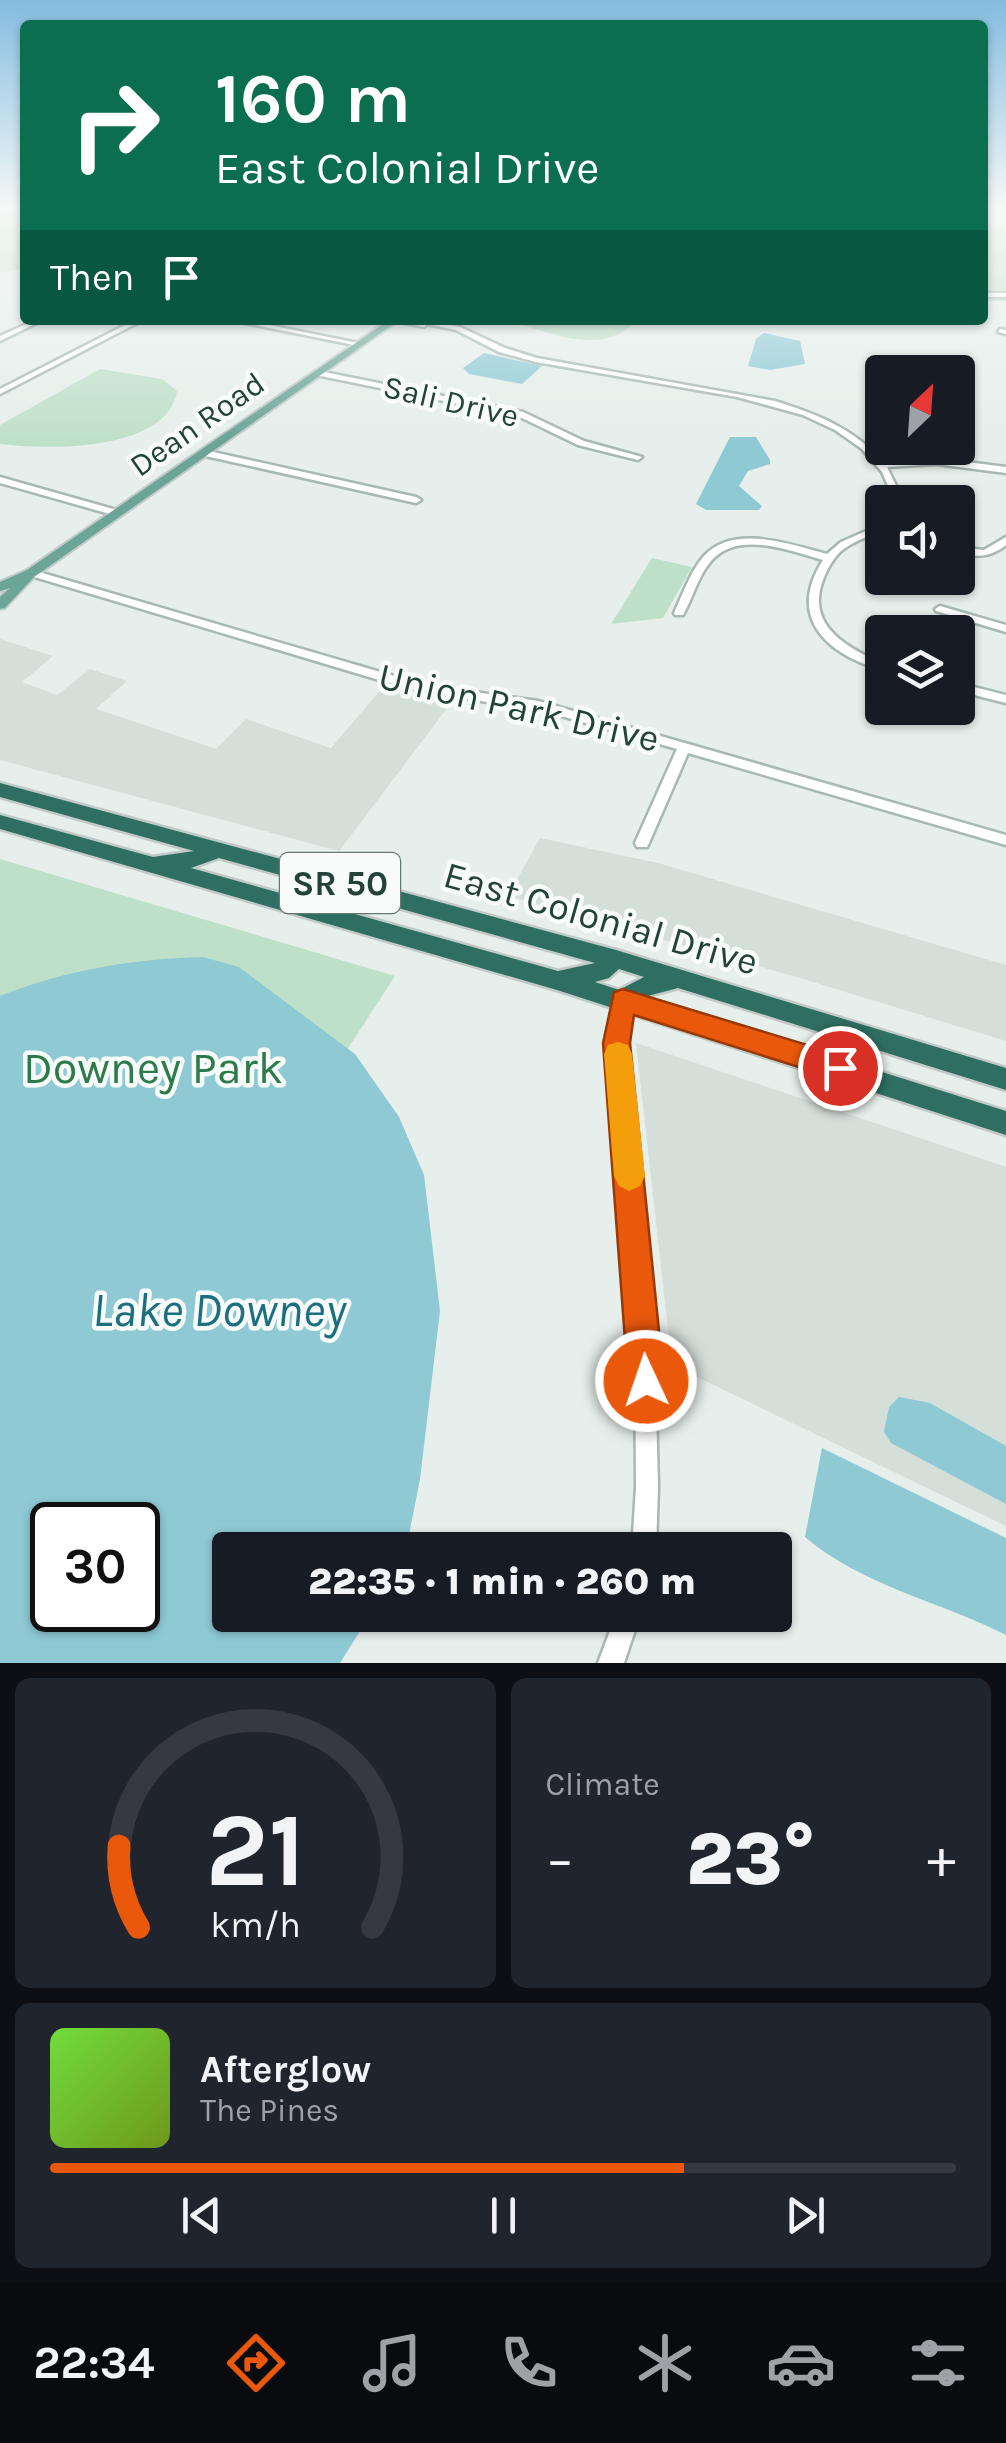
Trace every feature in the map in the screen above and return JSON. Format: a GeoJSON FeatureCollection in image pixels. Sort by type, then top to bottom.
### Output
{"type":"FeatureCollection","features":[{"type":"Feature","properties":{"kind":"highway","name":"East Colonial Drive"},"geometry":{"type":"LineString","coordinates":[[0,790],[616,959],[1006,1079]]}},
{"type":"Feature","properties":{"kind":"highway","name":"East Colonial Drive"},"geometry":{"type":"LineString","coordinates":[[0,822],[557,980],[1006,1123]]}},
{"type":"Feature","properties":{"kind":"highway"},"geometry":{"type":"LineString","coordinates":[[139,862],[183,863],[219,850]]}},
{"type":"Feature","properties":{"kind":"highway"},"geometry":{"type":"LineString","coordinates":[[557,980],[601,971],[616,959]]}},
{"type":"Feature","properties":{"kind":"highway"},"geometry":{"type":"LineString","coordinates":[[623,1000],[636,989],[680,978]]}},
{"type":"Feature","properties":{"kind":"main road","name":"Dean Road"},"geometry":{"type":"LineString","coordinates":[[0,605],[32,574],[388,325]]}},
{"type":"Feature","properties":{"kind":"main road","name":"Dean Road"},"geometry":{"type":"LineString","coordinates":[[0,587],[32,574]]}},
{"type":"Feature","properties":{"kind":"street"},"geometry":{"type":"LineString","coordinates":[[0,338],[29,325]]}},
{"type":"Feature","properties":{"kind":"street"},"geometry":{"type":"LineString","coordinates":[[0,392],[130,325]]}},
{"type":"Feature","properties":{"kind":"street"},"geometry":{"type":"LineString","coordinates":[[259,325],[359,344]]}},
{"type":"Feature","properties":{"kind":"street"},"geometry":{"type":"LineString","coordinates":[[421,325],[469,334]]}},
{"type":"Feature","properties":{"kind":"street"},"geometry":{"type":"LineString","coordinates":[[436,325],[536,360],[781,404],[838,429],[865,452]]}},
{"type":"Feature","properties":{"kind":"street","name":"Sali Drive"},"geometry":{"type":"LineString","coordinates":[[319,373],[520,414],[581,443],[638,457]]}},
{"type":"Feature","properties":{"kind":"street"},"geometry":{"type":"LineString","coordinates":[[204,453],[416,500]]}},
{"type":"Feature","properties":{"kind":"street"},"geometry":{"type":"LineString","coordinates":[[880,465],[894,485]]}},
{"type":"Feature","properties":{"kind":"street"},"geometry":{"type":"LineString","coordinates":[[967,465],[1006,470]]}},
{"type":"Feature","properties":{"kind":"street"},"geometry":{"type":"LineString","coordinates":[[0,480],[117,513]]}},
{"type":"Feature","properties":{"kind":"street"},"geometry":{"type":"LineString","coordinates":[[865,534],[829,558],[812,597],[813,614],[835,643],[865,658]]}},
{"type":"Feature","properties":{"kind":"street"},"geometry":{"type":"LineString","coordinates":[[975,552],[997,550],[1006,540]]}},
{"type":"Feature","properties":{"kind":"street"},"geometry":{"type":"LineString","coordinates":[[679,612],[706,561],[721,548],[754,543],[829,558]]}},
{"type":"Feature","properties":{"kind":"street","name":"Union Park Drive"},"geometry":{"type":"LineString","coordinates":[[32,574],[418,686],[538,704],[1006,840]]}},
{"type":"Feature","properties":{"kind":"street"},"geometry":{"type":"LineString","coordinates":[[940,610],[1006,628]]}},
{"type":"Feature","properties":{"kind":"street"},"geometry":{"type":"LineString","coordinates":[[975,692],[1006,700]]}},
{"type":"Feature","properties":{"kind":"street"},"geometry":{"type":"LineString","coordinates":[[642,843],[684,747]]}},
{"type":"Feature","properties":{"kind":"street"},"geometry":{"type":"LineString","coordinates":[[623,1000],[617,1043],[646,1367],[650,1478],[646,1532]]}},
{"type":"Feature","properties":{"kind":"street"},"geometry":{"type":"LineString","coordinates":[[611,1663],[622,1632]]}},
{"type":"Feature","properties":{"kind":"shaded area"},"geometry":{"type":"Polygon","coordinates":[[[0,639],[53,656],[22,682],[57,695],[90,669],[127,681],[96,709],[216,749],[246,719],[331,748],[382,688],[451,703],[339,851],[0,760],[0,639]]]}},
{"type":"Feature","properties":{"kind":"shaded area"},"geometry":{"type":"Polygon","coordinates":[[[540,838],[658,863],[1006,965],[1006,1041],[508,896],[540,838]]]}},
{"type":"Feature","properties":{"kind":"shaded area"},"geometry":{"type":"Polygon","coordinates":[[[636,1043],[1006,1167],[1006,1526],[672,1365],[636,1043]]]}},
{"type":"Feature","properties":{"kind":"green space"},"geometry":{"type":"Polygon","coordinates":[[[988,286],[1006,286],[1006,301],[988,301],[988,286]]]}},
{"type":"Feature","properties":{"kind":"green space"},"geometry":{"type":"Polygon","coordinates":[[[521,325],[631,325],[605,339],[554,335],[521,325]]]}},
{"type":"Feature","properties":{"kind":"green space"},"geometry":{"type":"Polygon","coordinates":[[[100,369],[162,379],[177,391],[168,411],[152,426],[129,436],[74,446],[0,444],[0,425],[100,369]]]}},
{"type":"Feature","properties":{"kind":"green space"},"geometry":{"type":"Polygon","coordinates":[[[652,558],[692,567],[663,618],[611,624],[652,558]]]}},
{"type":"Feature","properties":{"kind":"green space","name":"Downey Park"},"geometry":{"type":"Polygon","coordinates":[[[0,859],[395,976],[67,1482],[60,1502],[30,1502],[30,1632],[0,1663],[0,859]]]}},
{"type":"Feature","properties":{"kind":"water"},"geometry":{"type":"Polygon","coordinates":[[[764,333],[800,341],[805,364],[770,370],[748,366],[756,339],[764,333]]]}},
{"type":"Feature","properties":{"kind":"water"},"geometry":{"type":"Polygon","coordinates":[[[484,353],[542,366],[522,384],[469,374],[463,368],[484,353]]]}},
{"type":"Feature","properties":{"kind":"water"},"geometry":{"type":"Polygon","coordinates":[[[730,437],[756,437],[770,460],[770,464],[748,471],[739,486],[762,506],[759,510],[706,510],[696,504],[730,437]]]}},
{"type":"Feature","properties":{"kind":"water","name":"Lake Downey"},"geometry":{"type":"Polygon","coordinates":[[[203,957],[239,967],[355,1054],[399,1117],[424,1175],[440,1311],[420,1479],[410,1532],[212,1532],[212,1632],[359,1632],[340,1663],[0,1663],[0,996],[75,973],[126,963],[203,957]]]}},
{"type":"Feature","properties":{"kind":"water"},"geometry":{"type":"Polygon","coordinates":[[[899,1397],[930,1403],[1006,1446],[1006,1504],[891,1443],[884,1432],[889,1407],[899,1397]]]}},
{"type":"Feature","properties":{"kind":"water"},"geometry":{"type":"Polygon","coordinates":[[[822,1448],[1006,1538],[1006,1635],[851,1568],[805,1537],[822,1448]]]}},
{"type":"Feature","properties":{"kind":"slow traffic"},"geometry":{"type":"LineString","coordinates":[[618,1054],[629,1176]]}},
{"type":"Feature","properties":{"kind":"route"},"geometry":{"type":"LineString","coordinates":[[646,1381],[617,1043],[623,1000],[840,1068]]}}]}
